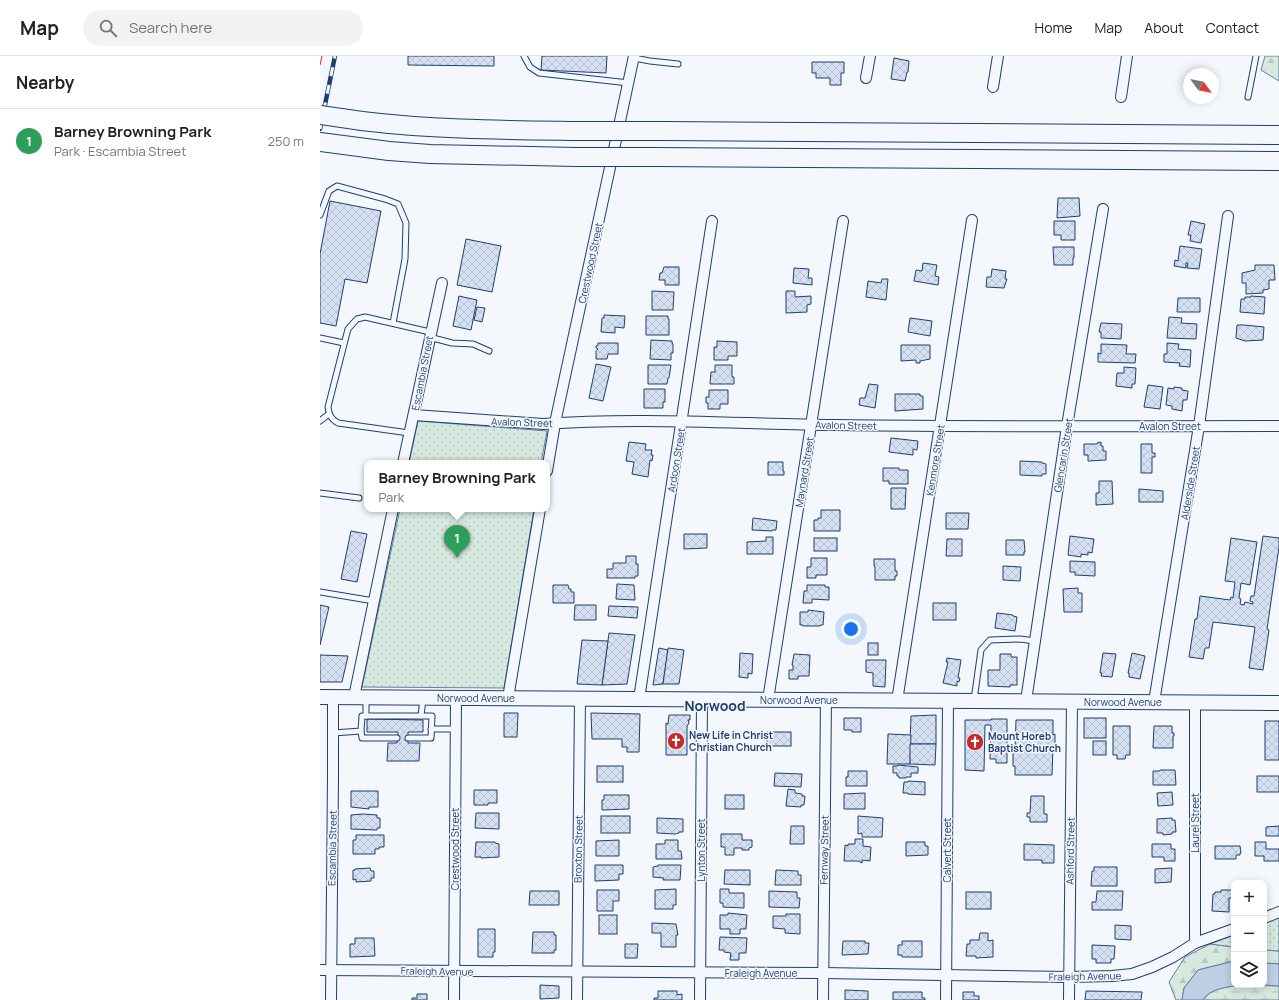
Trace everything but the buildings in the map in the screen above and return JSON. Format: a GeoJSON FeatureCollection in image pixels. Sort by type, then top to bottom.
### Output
{"type":"FeatureCollection","features":[{"type":"Feature","properties":{"kind":"highway"},"geometry":{"type":"LineString","coordinates":[[320,115],[390,125],[468,130],[1279,135]]}},
{"type":"Feature","properties":{"kind":"highway"},"geometry":{"type":"LineString","coordinates":[[320,142],[430,154],[576,157],[655,156],[1279,161]]}},
{"type":"Feature","properties":{"kind":"main road","name":"Norwood Avenue"},"geometry":{"type":"LineString","coordinates":[[326,697],[1279,703]]}},
{"type":"Feature","properties":{"kind":"street"},"geometry":{"type":"LineString","coordinates":[[866,78],[870,56]]}},
{"type":"Feature","properties":{"kind":"street"},"geometry":{"type":"LineString","coordinates":[[993,87],[998,56]]}},
{"type":"Feature","properties":{"kind":"street"},"geometry":{"type":"LineString","coordinates":[[1120,97],[1127,56]]}},
{"type":"Feature","properties":{"kind":"street","name":"Crestwood Street"},"geometry":{"type":"LineString","coordinates":[[549,460],[555,423],[634,57]]}},
{"type":"Feature","properties":{"kind":"street","name":"Glencarin Street"},"geometry":{"type":"LineString","coordinates":[[1026,701],[1067,426],[1103,208]]}},
{"type":"Feature","properties":{"kind":"street","name":"Alderside Street"},"geometry":{"type":"LineString","coordinates":[[1154,702],[1199,426],[1228,216]]}},
{"type":"Feature","properties":{"kind":"street","name":"Maynard Street"},"geometry":{"type":"LineString","coordinates":[[768,700],[843,220]]}},
{"type":"Feature","properties":{"kind":"street","name":"Kenmore Street"},"geometry":{"type":"LineString","coordinates":[[897,700],[972,220]]}},
{"type":"Feature","properties":{"kind":"street","name":"Ardoon Street"},"geometry":{"type":"LineString","coordinates":[[639,699],[712,221]]}},
{"type":"Feature","properties":{"kind":"street","name":"Escambia Street"},"geometry":{"type":"LineString","coordinates":[[404,460],[442,283]]}},
{"type":"Feature","properties":{"kind":"street","name":"Avalon Street"},"geometry":{"type":"LineString","coordinates":[[414,415],[542,424],[563,422],[682,422],[940,427],[1279,426]]}},
{"type":"Feature","properties":{"kind":"street"},"geometry":{"type":"LineString","coordinates":[[360,697],[374,601],[392,512]]}},
{"type":"Feature","properties":{"kind":"street"},"geometry":{"type":"LineString","coordinates":[[508,698],[539,512]]}},
{"type":"Feature","properties":{"kind":"street","name":"Escambia Street"},"geometry":{"type":"LineString","coordinates":[[326,697],[333,733],[331,1000]]}},
{"type":"Feature","properties":{"kind":"street","name":"Crestwood Street"},"geometry":{"type":"LineString","coordinates":[[454,1000],[456,698]]}},
{"type":"Feature","properties":{"kind":"street","name":"Broxton Street"},"geometry":{"type":"LineString","coordinates":[[577,1000],[580,698]]}},
{"type":"Feature","properties":{"kind":"street","name":"Lynton Street"},"geometry":{"type":"LineString","coordinates":[[700,1000],[702,699]]}},
{"type":"Feature","properties":{"kind":"street","name":"Fernway Street"},"geometry":{"type":"LineString","coordinates":[[822,1000],[826,700]]}},
{"type":"Feature","properties":{"kind":"street","name":"Calvert Street"},"geometry":{"type":"LineString","coordinates":[[946,1000],[948,701]]}},
{"type":"Feature","properties":{"kind":"street","name":"Ashford Street"},"geometry":{"type":"LineString","coordinates":[[1069,1000],[1072,702]]}},
{"type":"Feature","properties":{"kind":"street","name":"Laurel Street"},"geometry":{"type":"LineString","coordinates":[[1195,703],[1195,943]]}},
{"type":"Feature","properties":{"kind":"street"},"geometry":{"type":"LineString","coordinates":[[1267,917],[1279,912]]}},
{"type":"Feature","properties":{"kind":"street","name":"Fraleigh Avenue"},"geometry":{"type":"LineString","coordinates":[[320,970],[1069,977],[1112,976],[1132,974],[1152,968],[1195,943],[1231,930]]}},
{"type":"Feature","properties":{"kind":"lane"},"geometry":{"type":"LineString","coordinates":[[524,56],[530,68],[539,73],[629,83]]}},
{"type":"Feature","properties":{"kind":"lane"},"geometry":{"type":"LineString","coordinates":[[1248,97],[1256,56]]}},
{"type":"Feature","properties":{"kind":"lane"},"geometry":{"type":"LineString","coordinates":[[634,57],[650,61],[678,64]]}},
{"type":"Feature","properties":{"kind":"lane"},"geometry":{"type":"LineString","coordinates":[[320,215],[329,190],[337,186],[398,204],[406,223],[405,259],[393,323]]}},
{"type":"Feature","properties":{"kind":"lane"},"geometry":{"type":"LineString","coordinates":[[409,433],[338,423],[333,420],[329,414],[328,407],[348,329],[357,319],[365,317],[393,323],[452,343],[473,344],[489,351]]}},
{"type":"Feature","properties":{"kind":"lane"},"geometry":{"type":"LineString","coordinates":[[320,338],[344,343]]}},
{"type":"Feature","properties":{"kind":"lane"},"geometry":{"type":"LineString","coordinates":[[320,422],[329,414]]}},
{"type":"Feature","properties":{"kind":"lane"},"geometry":{"type":"LineString","coordinates":[[320,493],[358,498]]}},
{"type":"Feature","properties":{"kind":"lane"},"geometry":{"type":"LineString","coordinates":[[320,592],[374,601]]}},
{"type":"Feature","properties":{"kind":"lane"},"geometry":{"type":"LineString","coordinates":[[974,701],[981,650],[984,645],[990,640],[1020,639],[1035,641]]}},
{"type":"Feature","properties":{"kind":"lane"},"geometry":{"type":"LineString","coordinates":[[360,697],[366,716]]}},
{"type":"Feature","properties":{"kind":"lane"},"geometry":{"type":"LineString","coordinates":[[422,716],[423,698]]}},
{"type":"Feature","properties":{"kind":"lane"},"geometry":{"type":"LineString","coordinates":[[396,732],[397,739],[362,738],[362,716],[414,718],[432,716],[431,738],[408,738]]}},
{"type":"Feature","properties":{"kind":"lane"},"geometry":{"type":"LineString","coordinates":[[431,729],[456,729]]}},
{"type":"Feature","properties":{"kind":"lane"},"geometry":{"type":"LineString","coordinates":[[333,733],[361,731]]}},
{"type":"Feature","properties":{"kind":"lane"},"geometry":{"type":"LineString","coordinates":[[382,732],[382,738]]}},
{"type":"Feature","properties":{"kind":"lane"},"geometry":{"type":"LineString","coordinates":[[415,732],[415,738]]}},
{"type":"Feature","properties":{"kind":"green space"},"geometry":{"type":"Polygon","coordinates":[[[1265,56],[1279,56],[1279,81],[1261,70],[1265,56]]]}},
{"type":"Feature","properties":{"kind":"green space"},"geometry":{"type":"Polygon","coordinates":[[[418,421],[547,431],[542,460],[410,460],[418,421]]]}},
{"type":"Feature","properties":{"kind":"green space"},"geometry":{"type":"Polygon","coordinates":[[[399,512],[533,512],[504,688],[362,687],[399,512]]]}},
{"type":"Feature","properties":{"kind":"green space"},"geometry":{"type":"Polygon","coordinates":[[[1279,917],[1279,951],[1267,950],[1267,922],[1279,917]]]}},
{"type":"Feature","properties":{"kind":"green space"},"geometry":{"type":"Polygon","coordinates":[[[1231,936],[1231,947],[1210,944],[1231,936]]]}},
{"type":"Feature","properties":{"kind":"green space"},"geometry":{"type":"Polygon","coordinates":[[[1210,944],[1231,947],[1231,962],[1198,970],[1184,988],[1182,1000],[1176,1000],[1169,982],[1185,957],[1210,944]]]}},
{"type":"Feature","properties":{"kind":"green space"},"geometry":{"type":"Polygon","coordinates":[[[1267,950],[1279,951],[1279,964],[1267,963],[1267,950]]]}},
{"type":"Feature","properties":{"kind":"green space"},"geometry":{"type":"Polygon","coordinates":[[[1267,986],[1279,986],[1279,1000],[1203,1000],[1210,993],[1225,987],[1267,988],[1267,986]]]}},
{"type":"Feature","properties":{"kind":"water"},"geometry":{"type":"Polygon","coordinates":[[[1231,962],[1231,986],[1210,993],[1203,1000],[1182,1000],[1184,988],[1198,970],[1231,962]]]}},
{"type":"Feature","properties":{"kind":"water"},"geometry":{"type":"Polygon","coordinates":[[[1267,963],[1279,964],[1279,986],[1267,985],[1267,963]]]}},
{"type":"Feature","properties":{"kind":"railway"},"geometry":{"type":"LineString","coordinates":[[320,129],[335,56]]}},
{"type":"Feature","properties":{"kind":"power"},"geometry":{"type":"LineString","coordinates":[[320,65],[322,56]]}},
{"type":"Feature","properties":{"kind":"place","name":"Barney Browning Park"},"geometry":{"type":"Point","coordinates":[457,558]}},
{"type":"Feature","properties":{"kind":"place","name":"New Life in Christ Christian Church"},"geometry":{"type":"Point","coordinates":[676,741]}},
{"type":"Feature","properties":{"kind":"place","name":"Mount Horeb Baptist Church"},"geometry":{"type":"Point","coordinates":[975,742]}},
{"type":"Feature","properties":{"kind":"district","name":"Norwood"},"geometry":{"type":"Point","coordinates":[715,705]}}]}
